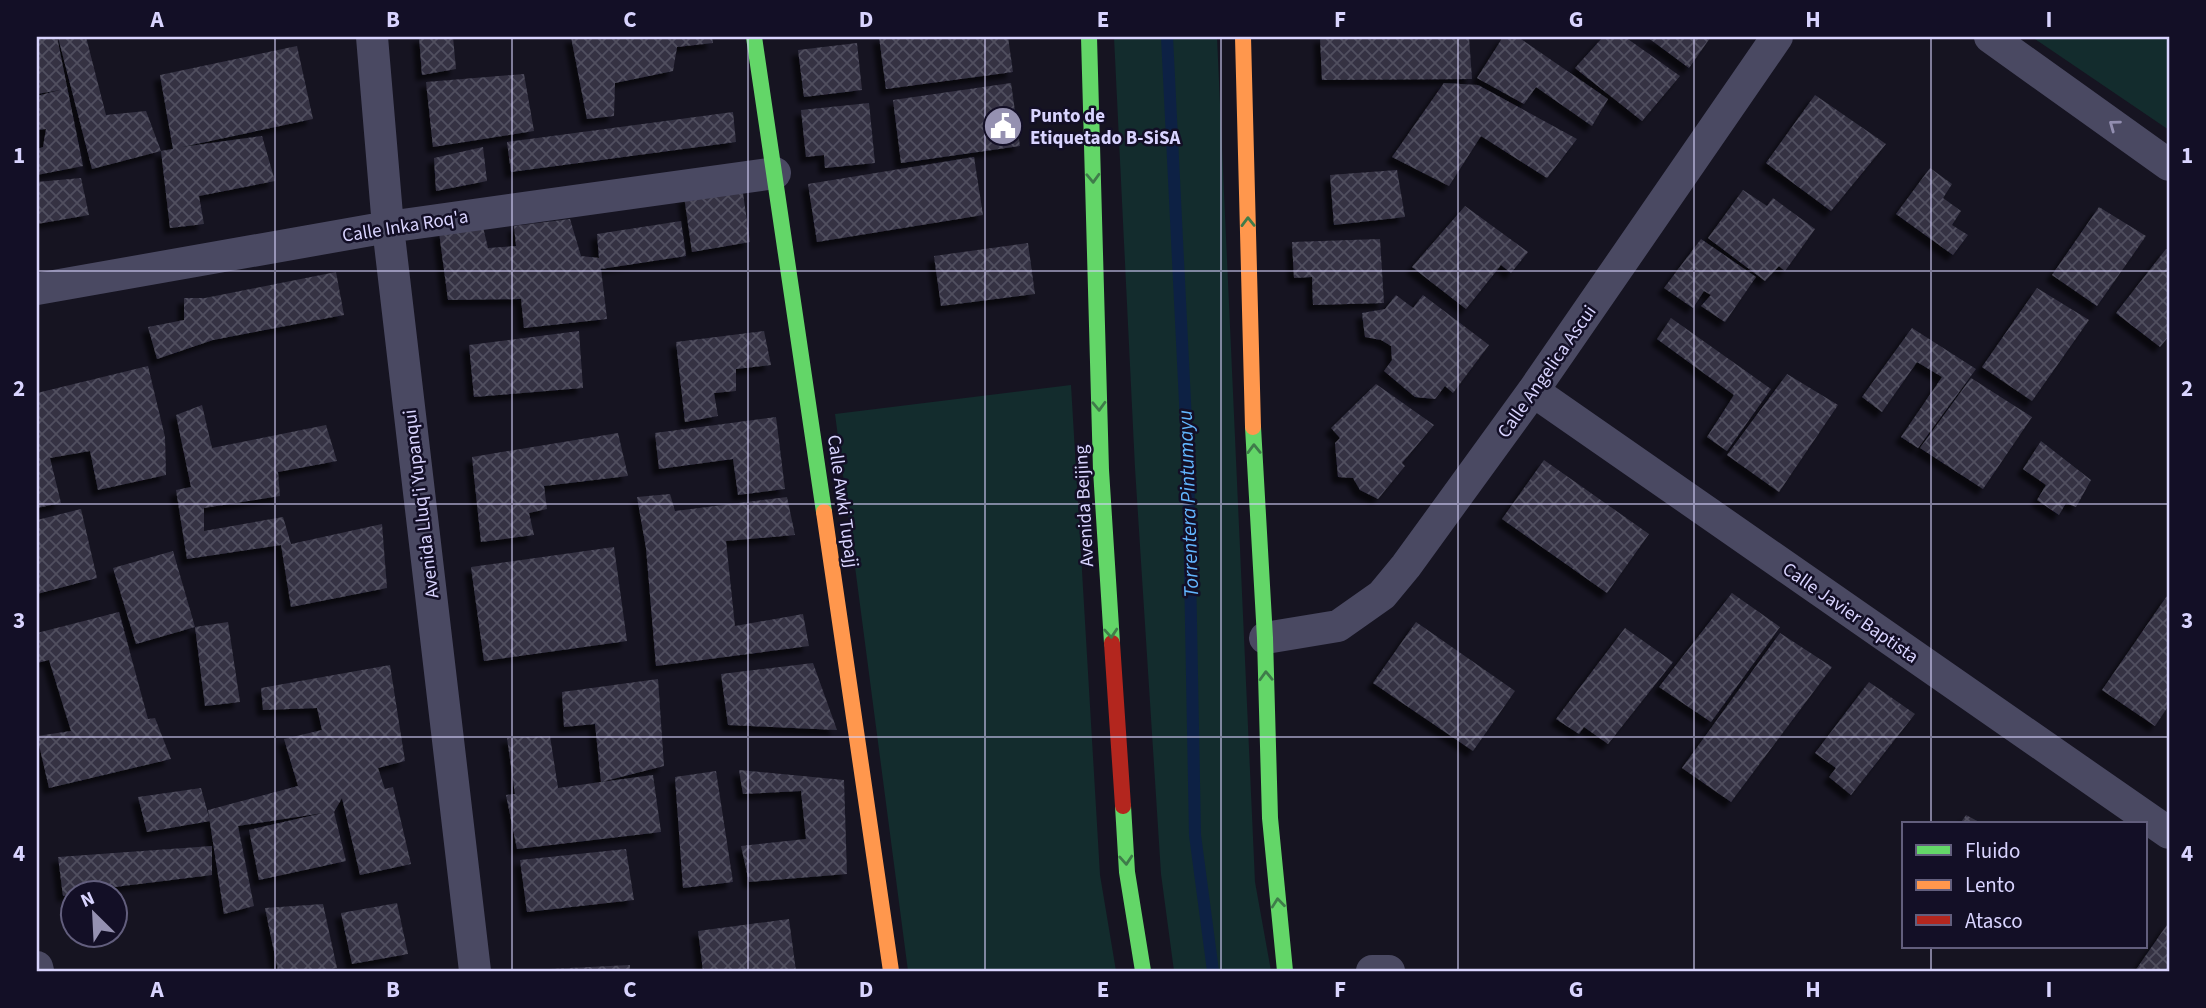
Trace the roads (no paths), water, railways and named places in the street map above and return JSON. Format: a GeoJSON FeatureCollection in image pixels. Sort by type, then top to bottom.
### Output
{"type":"FeatureCollection","features":[{"type":"Feature","properties":{"kind":"main road","name":"Calle Awki Tupajj"},"geometry":{"type":"LineString","coordinates":[[754,37],[891,971]]}},
{"type":"Feature","properties":{"kind":"main road","name":"Avenida Beijing"},"geometry":{"type":"LineString","coordinates":[[1088,37],[1101,470],[1127,872],[1143,971]]}},
{"type":"Feature","properties":{"kind":"main road"},"geometry":{"type":"LineString","coordinates":[[1243,37],[1254,469],[1265,638],[1270,818],[1285,971]]}},
{"type":"Feature","properties":{"kind":"street","name":"Avenida Lluq'i Yupanqui"},"geometry":{"type":"LineString","coordinates":[[372,37],[388,227],[475,971]]}},
{"type":"Feature","properties":{"kind":"street","name":"Calle Angelica Ascui"},"geometry":{"type":"LineString","coordinates":[[1265,638],[1338,626],[1382,595],[1533,391],[1777,37]]}},
{"type":"Feature","properties":{"kind":"street"},"geometry":{"type":"LineString","coordinates":[[1990,37],[2169,165]]}},
{"type":"Feature","properties":{"kind":"street","name":"Calle Inka Roq'a"},"geometry":{"type":"LineString","coordinates":[[37,289],[388,227],[775,173]]}},
{"type":"Feature","properties":{"kind":"street","name":"Calle Javier Baptista"},"geometry":{"type":"LineString","coordinates":[[1533,391],[2169,833]]}},
{"type":"Feature","properties":{"kind":"street"},"geometry":{"type":"LineString","coordinates":[[1372,971],[1388,971]]}},
{"type":"Feature","properties":{"kind":"waterway","name":"Torrentera Pintumayu"},"geometry":{"type":"LineString","coordinates":[[1167,37],[1188,463],[1195,835],[1213,971]]}},
{"type":"Feature","properties":{"kind":"place","name":"Punto de Etiquetado B-SiSA"},"geometry":{"type":"Point","coordinates":[1003,126]}}]}
